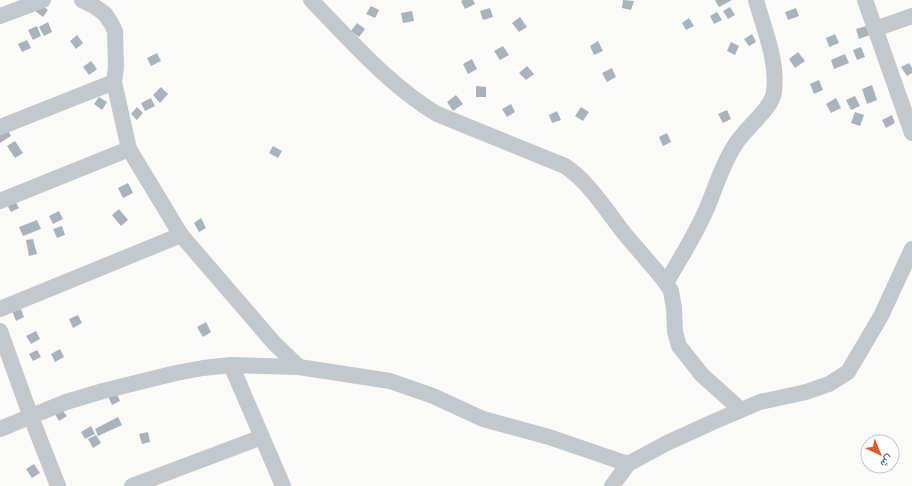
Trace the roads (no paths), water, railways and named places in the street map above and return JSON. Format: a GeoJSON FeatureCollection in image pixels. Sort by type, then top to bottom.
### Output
{"type":"FeatureCollection","features":[{"type":"Feature","properties":{"kind":"street"},"geometry":{"type":"LineString","coordinates":[[0,16],[43,0]]}},
{"type":"Feature","properties":{"kind":"street"},"geometry":{"type":"LineString","coordinates":[[82,0],[94,6],[104,14],[112,23],[115,31],[116,49],[114,82],[129,149],[181,235],[274,342],[299,367]]}},
{"type":"Feature","properties":{"kind":"street"},"geometry":{"type":"LineString","coordinates":[[311,0],[385,74],[419,103],[437,114],[565,166],[574,172],[588,186],[671,291],[674,308],[675,332],[679,346],[702,375],[741,410]]}},
{"type":"Feature","properties":{"kind":"street"},"geometry":{"type":"LineString","coordinates":[[666,283],[696,232],[721,170],[735,144],[766,109],[774,93],[774,67],[756,0]]}},
{"type":"Feature","properties":{"kind":"street"},"geometry":{"type":"LineString","coordinates":[[865,0],[912,133]]}},
{"type":"Feature","properties":{"kind":"street"},"geometry":{"type":"LineString","coordinates":[[875,29],[912,16]]}},
{"type":"Feature","properties":{"kind":"street"},"geometry":{"type":"LineString","coordinates":[[0,127],[114,82]]}},
{"type":"Feature","properties":{"kind":"street"},"geometry":{"type":"LineString","coordinates":[[0,201],[129,149]]}},
{"type":"Feature","properties":{"kind":"street"},"geometry":{"type":"LineString","coordinates":[[0,309],[181,235]]}},
{"type":"Feature","properties":{"kind":"street"},"geometry":{"type":"LineString","coordinates":[[612,486],[628,464],[667,443],[760,402],[806,392],[829,384],[848,372],[881,316],[912,249]]}},
{"type":"Feature","properties":{"kind":"street"},"geometry":{"type":"LineString","coordinates":[[0,331],[58,486]]}},
{"type":"Feature","properties":{"kind":"street"},"geometry":{"type":"LineString","coordinates":[[231,365],[283,486]]}},
{"type":"Feature","properties":{"kind":"street"},"geometry":{"type":"LineString","coordinates":[[0,429],[66,402],[103,391],[176,373],[231,365],[299,367],[390,381],[433,396],[483,418],[549,437],[628,464]]}},
{"type":"Feature","properties":{"kind":"street"},"geometry":{"type":"LineString","coordinates":[[132,486],[262,437]]}}]}
